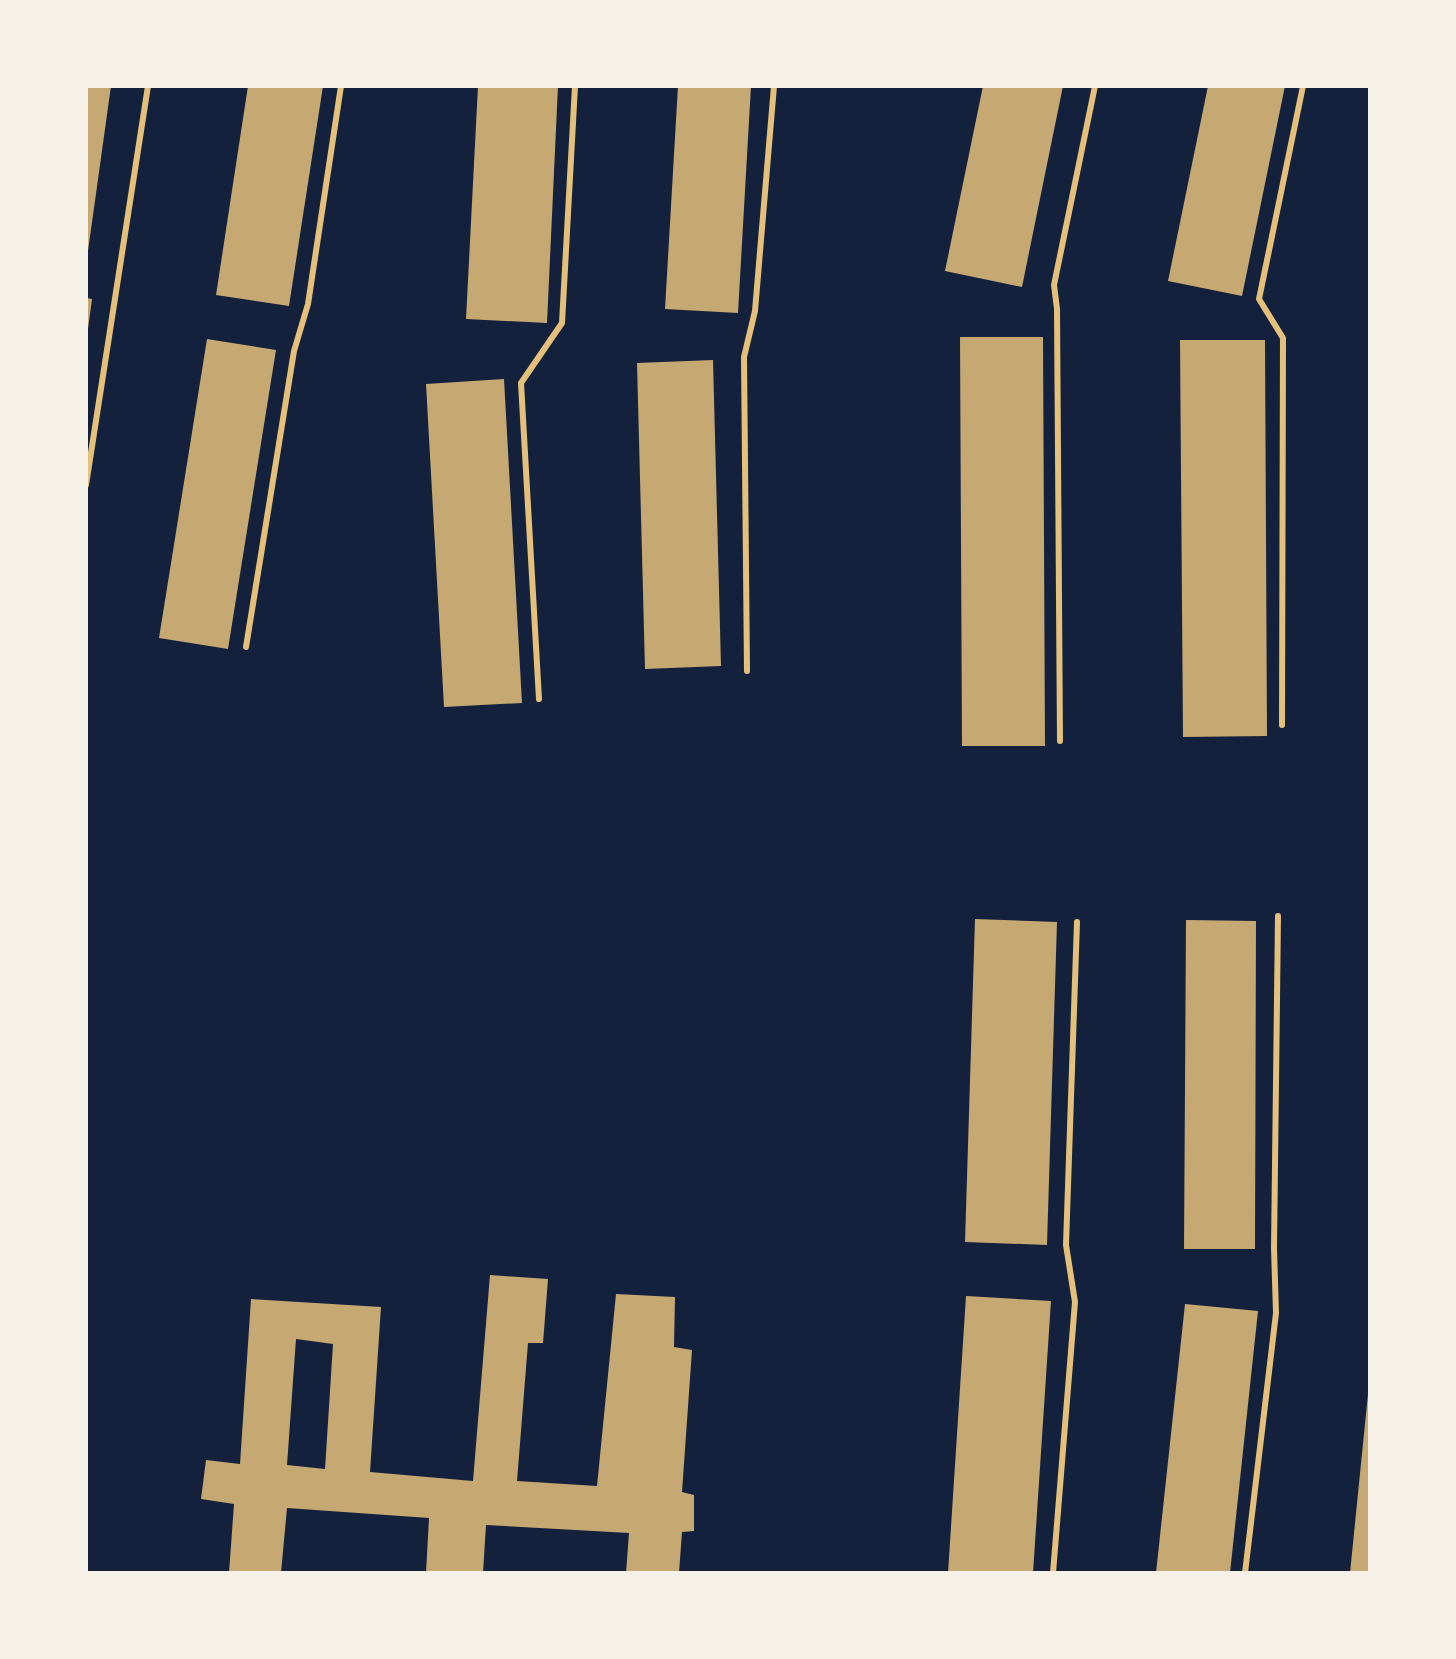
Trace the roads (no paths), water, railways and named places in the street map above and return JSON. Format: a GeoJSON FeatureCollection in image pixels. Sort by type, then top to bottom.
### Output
{"type":"FeatureCollection","features":[{"type":"Feature","properties":{"kind":"lane"},"geometry":{"type":"LineString","coordinates":[[86,485],[148,86]]}},
{"type":"Feature","properties":{"kind":"lane"},"geometry":{"type":"LineString","coordinates":[[246,647],[294,351],[308,304],[341,86]]}},
{"type":"Feature","properties":{"kind":"lane"},"geometry":{"type":"LineString","coordinates":[[539,699],[521,383],[562,323],[575,86]]}},
{"type":"Feature","properties":{"kind":"lane"},"geometry":{"type":"LineString","coordinates":[[747,671],[744,357],[755,311],[774,86]]}},
{"type":"Feature","properties":{"kind":"lane"},"geometry":{"type":"LineString","coordinates":[[1060,741],[1057,309],[1054,285],[1095,86]]}},
{"type":"Feature","properties":{"kind":"lane"},"geometry":{"type":"LineString","coordinates":[[1282,725],[1283,338],[1259,299],[1303,86]]}},
{"type":"Feature","properties":{"kind":"lane"},"geometry":{"type":"LineString","coordinates":[[1245,1573],[1276,1313],[1278,916]]}},
{"type":"Feature","properties":{"kind":"lane"},"geometry":{"type":"LineString","coordinates":[[1053,1573],[1075,1302],[1066,1245],[1077,922]]}}]}
